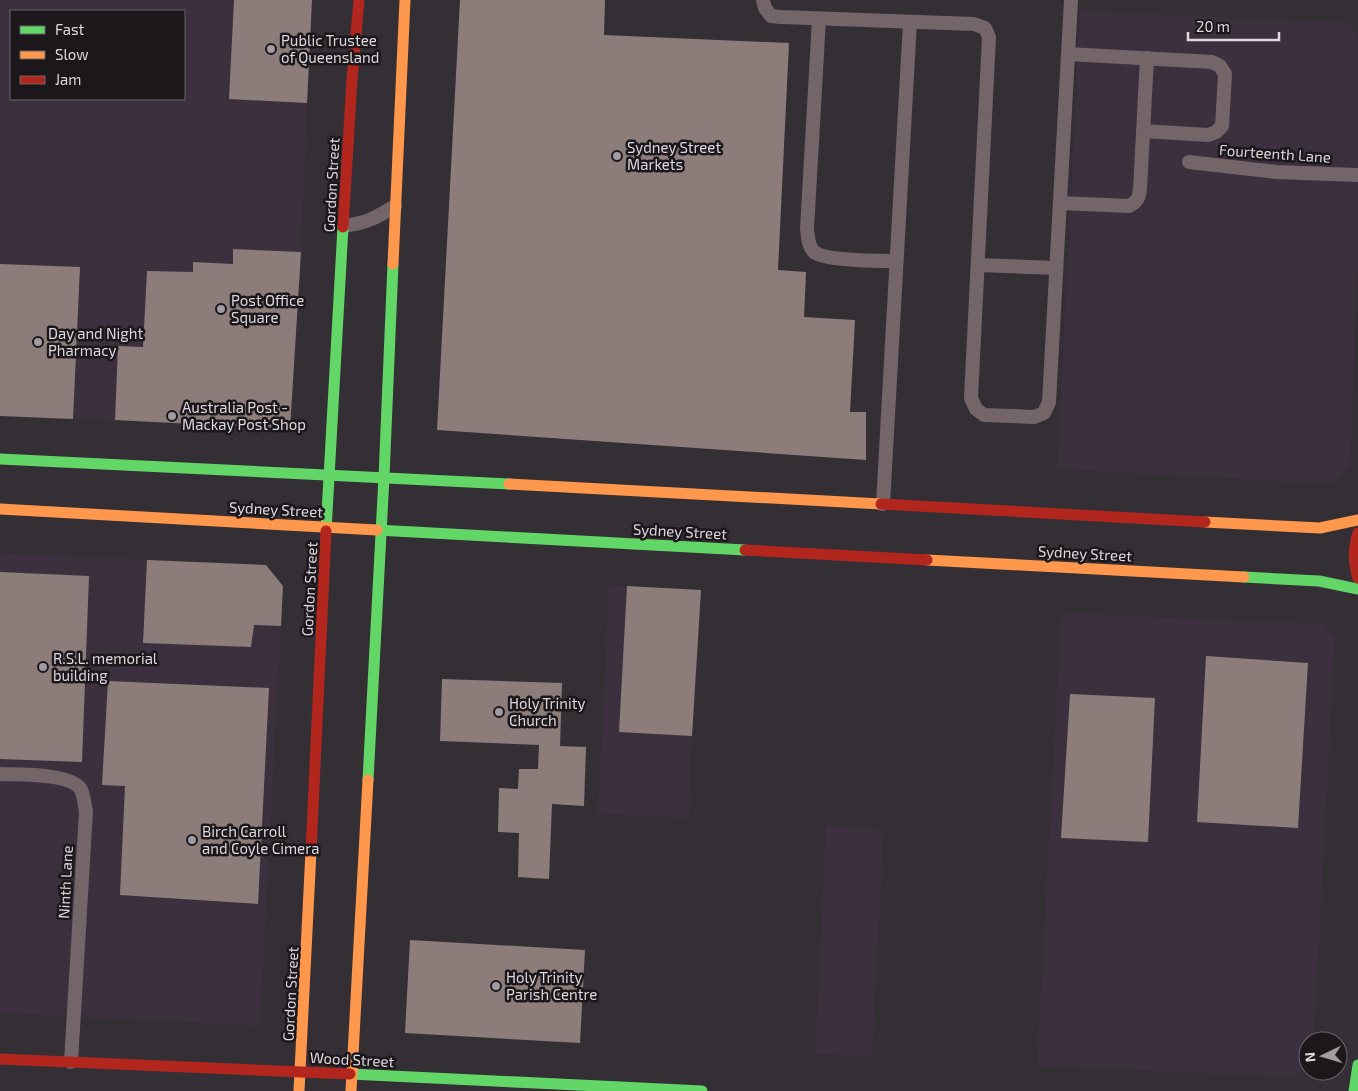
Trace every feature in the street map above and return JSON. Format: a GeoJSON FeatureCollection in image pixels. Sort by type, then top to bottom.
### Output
{"type":"FeatureCollection","features":[{"type":"Feature","properties":{"kind":"main road","name":"Gordon Street"},"geometry":{"type":"LineString","coordinates":[[300,1091],[330,474],[352,80],[359,0]]}},
{"type":"Feature","properties":{"kind":"main road"},"geometry":{"type":"LineString","coordinates":[[351,1091],[384,477],[405,0]]}},
{"type":"Feature","properties":{"kind":"main road"},"geometry":{"type":"LineString","coordinates":[[0,459],[330,474],[1320,528],[1358,520]]}},
{"type":"Feature","properties":{"kind":"main road","name":"Sydney Street"},"geometry":{"type":"LineString","coordinates":[[0,508],[1319,581],[1358,589]]}},
{"type":"Feature","properties":{"kind":"main road"},"geometry":{"type":"LineString","coordinates":[[1358,533],[1353,554],[1358,578]]}},
{"type":"Feature","properties":{"kind":"main road","name":"Wood Street"},"geometry":{"type":"LineString","coordinates":[[0,1059],[702,1091]]}},
{"type":"Feature","properties":{"kind":"main road"},"geometry":{"type":"LineString","coordinates":[[1354,1091],[1358,1065]]}},
{"type":"Feature","properties":{"kind":"lane"},"geometry":{"type":"LineString","coordinates":[[763,0],[765,8],[771,16],[974,24],[985,28],[989,37],[971,398],[976,409],[984,415],[1034,418],[1044,413],[1049,402],[1071,0]]}},
{"type":"Feature","properties":{"kind":"lane"},"geometry":{"type":"LineString","coordinates":[[819,18],[808,229],[809,242],[814,252],[827,258],[896,261]]}},
{"type":"Feature","properties":{"kind":"lane"},"geometry":{"type":"LineString","coordinates":[[882,504],[910,22]]}},
{"type":"Feature","properties":{"kind":"lane"},"geometry":{"type":"LineString","coordinates":[[1068,54],[1212,62],[1220,66],[1224,74],[1222,126],[1216,132],[1208,135],[1143,131]]}},
{"type":"Feature","properties":{"kind":"lane"},"geometry":{"type":"LineString","coordinates":[[1060,202],[1120,206],[1129,206],[1135,203],[1140,189],[1148,58]]}},
{"type":"Feature","properties":{"kind":"lane","name":"Fourteenth Lane"},"geometry":{"type":"LineString","coordinates":[[1189,162],[1276,172],[1358,175]]}},
{"type":"Feature","properties":{"kind":"lane"},"geometry":{"type":"LineString","coordinates":[[344,226],[361,224],[395,206]]}},
{"type":"Feature","properties":{"kind":"lane"},"geometry":{"type":"LineString","coordinates":[[978,265],[1056,268]]}},
{"type":"Feature","properties":{"kind":"lane","name":"Ninth Lane"},"geometry":{"type":"LineString","coordinates":[[0,774],[61,778],[74,783],[81,789],[86,811],[71,1062]]}},
{"type":"Feature","properties":{"kind":"shaded area"},"geometry":{"type":"Polygon","coordinates":[[[0,0],[312,0],[301,252],[290,429],[0,415],[0,0]]]}},
{"type":"Feature","properties":{"kind":"shaded area"},"geometry":{"type":"Polygon","coordinates":[[[1080,11],[1348,23],[1358,36],[1358,260],[1350,466],[1333,484],[1057,469],[1080,11]]]}},
{"type":"Feature","properties":{"kind":"shaded area"},"geometry":{"type":"Polygon","coordinates":[[[0,553],[266,565],[283,586],[260,1026],[0,1013],[0,553]]]}},
{"type":"Feature","properties":{"kind":"shaded area"},"geometry":{"type":"Polygon","coordinates":[[[609,585],[701,590],[689,818],[598,814],[609,585]]]}},
{"type":"Feature","properties":{"kind":"shaded area"},"geometry":{"type":"Polygon","coordinates":[[[1061,613],[1324,624],[1335,639],[1315,1031],[1298,1031],[1298,1073],[1293,1077],[1037,1066],[1061,613]]]}},
{"type":"Feature","properties":{"kind":"shaded area"},"geometry":{"type":"Polygon","coordinates":[[[826,826],[884,829],[872,1057],[815,1054],[826,826]]]}},
{"type":"Feature","properties":{"kind":"building","name":"Public Trustee of Queensland"},"geometry":{"type":"Polygon","coordinates":[[[234,0],[312,0],[307,103],[229,99],[234,0]]]}},
{"type":"Feature","properties":{"kind":"building","name":"Sydney Street Markets"},"geometry":{"type":"Polygon","coordinates":[[[460,0],[605,0],[604,35],[789,43],[778,270],[806,272],[804,317],[855,320],[850,412],[866,412],[866,460],[437,430],[460,0]]]}},
{"type":"Feature","properties":{"kind":"building","name":"Post Office Square"},"geometry":{"type":"Polygon","coordinates":[[[233,249],[301,252],[290,429],[115,420],[118,346],[143,347],[147,271],[193,272],[193,262],[233,264],[233,249]]]}},
{"type":"Feature","properties":{"kind":"building","name":"Day and Night Pharmacy"},"geometry":{"type":"Polygon","coordinates":[[[0,264],[80,267],[73,419],[0,416],[0,264]]]}},
{"type":"Feature","properties":{"kind":"building"},"geometry":{"type":"Polygon","coordinates":[[[147,560],[266,565],[283,586],[281,626],[254,625],[251,647],[143,643],[147,560]]]}},
{"type":"Feature","properties":{"kind":"building","name":"R.S.L. memorial building"},"geometry":{"type":"Polygon","coordinates":[[[0,572],[89,576],[82,762],[0,759],[0,572]]]}},
{"type":"Feature","properties":{"kind":"building"},"geometry":{"type":"Polygon","coordinates":[[[627,586],[701,590],[692,736],[619,732],[627,586]]]}},
{"type":"Feature","properties":{"kind":"building"},"geometry":{"type":"Polygon","coordinates":[[[1206,656],[1308,663],[1298,828],[1197,822],[1206,656]]]}},
{"type":"Feature","properties":{"kind":"building"},"geometry":{"type":"Polygon","coordinates":[[[442,679],[562,683],[560,746],[586,747],[584,806],[552,804],[549,879],[518,877],[519,833],[498,832],[499,788],[518,789],[519,769],[538,769],[539,745],[440,741],[442,679]]]}},
{"type":"Feature","properties":{"kind":"building","name":"Birch Carroll and Coyle Cimera"},"geometry":{"type":"Polygon","coordinates":[[[108,681],[269,688],[258,904],[120,895],[125,786],[102,785],[108,681]]]}},
{"type":"Feature","properties":{"kind":"building"},"geometry":{"type":"Polygon","coordinates":[[[1070,694],[1155,698],[1148,842],[1061,838],[1070,694]]]}},
{"type":"Feature","properties":{"kind":"building"},"geometry":{"type":"Polygon","coordinates":[[[410,940],[585,950],[580,1043],[405,1033],[410,940]]]}},
{"type":"Feature","properties":{"kind":"traffic: fast"},"geometry":{"type":"LineString","coordinates":[[326,531],[343,227]]}},
{"type":"Feature","properties":{"kind":"traffic: fast"},"geometry":{"type":"LineString","coordinates":[[368,780],[393,264]]}},
{"type":"Feature","properties":{"kind":"traffic: fast"},"geometry":{"type":"LineString","coordinates":[[0,459],[509,484]]}},
{"type":"Feature","properties":{"kind":"traffic: fast"},"geometry":{"type":"LineString","coordinates":[[377,530],[745,550]]}},
{"type":"Feature","properties":{"kind":"traffic: fast"},"geometry":{"type":"LineString","coordinates":[[1244,577],[1319,581],[1358,589]]}},
{"type":"Feature","properties":{"kind":"traffic: fast"},"geometry":{"type":"LineString","coordinates":[[1354,1091],[1358,1065]]}},
{"type":"Feature","properties":{"kind":"traffic: fast"},"geometry":{"type":"LineString","coordinates":[[350,1074],[702,1091]]}},
{"type":"Feature","properties":{"kind":"traffic: slow"},"geometry":{"type":"LineString","coordinates":[[393,264],[405,0]]}},
{"type":"Feature","properties":{"kind":"traffic: slow"},"geometry":{"type":"LineString","coordinates":[[509,484],[881,504]]}},
{"type":"Feature","properties":{"kind":"traffic: slow"},"geometry":{"type":"LineString","coordinates":[[0,509],[377,530]]}},
{"type":"Feature","properties":{"kind":"traffic: slow"},"geometry":{"type":"LineString","coordinates":[[1205,522],[1320,528],[1358,520]]}},
{"type":"Feature","properties":{"kind":"traffic: slow"},"geometry":{"type":"LineString","coordinates":[[927,560],[1244,577]]}},
{"type":"Feature","properties":{"kind":"traffic: slow"},"geometry":{"type":"LineString","coordinates":[[351,1091],[368,780]]}},
{"type":"Feature","properties":{"kind":"traffic: slow"},"geometry":{"type":"LineString","coordinates":[[299,1091],[311,851]]}},
{"type":"Feature","properties":{"kind":"traffic: jam"},"geometry":{"type":"LineString","coordinates":[[343,227],[359,0]]}},
{"type":"Feature","properties":{"kind":"traffic: jam"},"geometry":{"type":"LineString","coordinates":[[881,504],[1205,522]]}},
{"type":"Feature","properties":{"kind":"traffic: jam"},"geometry":{"type":"LineString","coordinates":[[311,851],[326,531]]}},
{"type":"Feature","properties":{"kind":"traffic: jam"},"geometry":{"type":"LineString","coordinates":[[1358,533],[1354,556],[1358,578]]}},
{"type":"Feature","properties":{"kind":"traffic: jam"},"geometry":{"type":"LineString","coordinates":[[745,550],[927,560]]}},
{"type":"Feature","properties":{"kind":"traffic: jam"},"geometry":{"type":"LineString","coordinates":[[0,1059],[350,1074]]}},
{"type":"Feature","properties":{"kind":"place","name":"Public Trustee of Queensland"},"geometry":{"type":"Point","coordinates":[271,49]}},
{"type":"Feature","properties":{"kind":"place","name":"Sydney Street Markets"},"geometry":{"type":"Point","coordinates":[617,156]}},
{"type":"Feature","properties":{"kind":"place","name":"Post Office Square"},"geometry":{"type":"Point","coordinates":[221,309]}},
{"type":"Feature","properties":{"kind":"place","name":"Day and Night Pharmacy"},"geometry":{"type":"Point","coordinates":[38,342]}},
{"type":"Feature","properties":{"kind":"place","name":"Australia Post - Mackay Post Shop"},"geometry":{"type":"Point","coordinates":[172,416]}},
{"type":"Feature","properties":{"kind":"place","name":"R.S.L. memorial building"},"geometry":{"type":"Point","coordinates":[43,667]}},
{"type":"Feature","properties":{"kind":"place","name":"Holy Trinity Church"},"geometry":{"type":"Point","coordinates":[499,712]}},
{"type":"Feature","properties":{"kind":"place","name":"Birch Carroll and Coyle Cimera"},"geometry":{"type":"Point","coordinates":[192,840]}},
{"type":"Feature","properties":{"kind":"place","name":"Holy Trinity Parish Centre"},"geometry":{"type":"Point","coordinates":[496,986]}}]}
